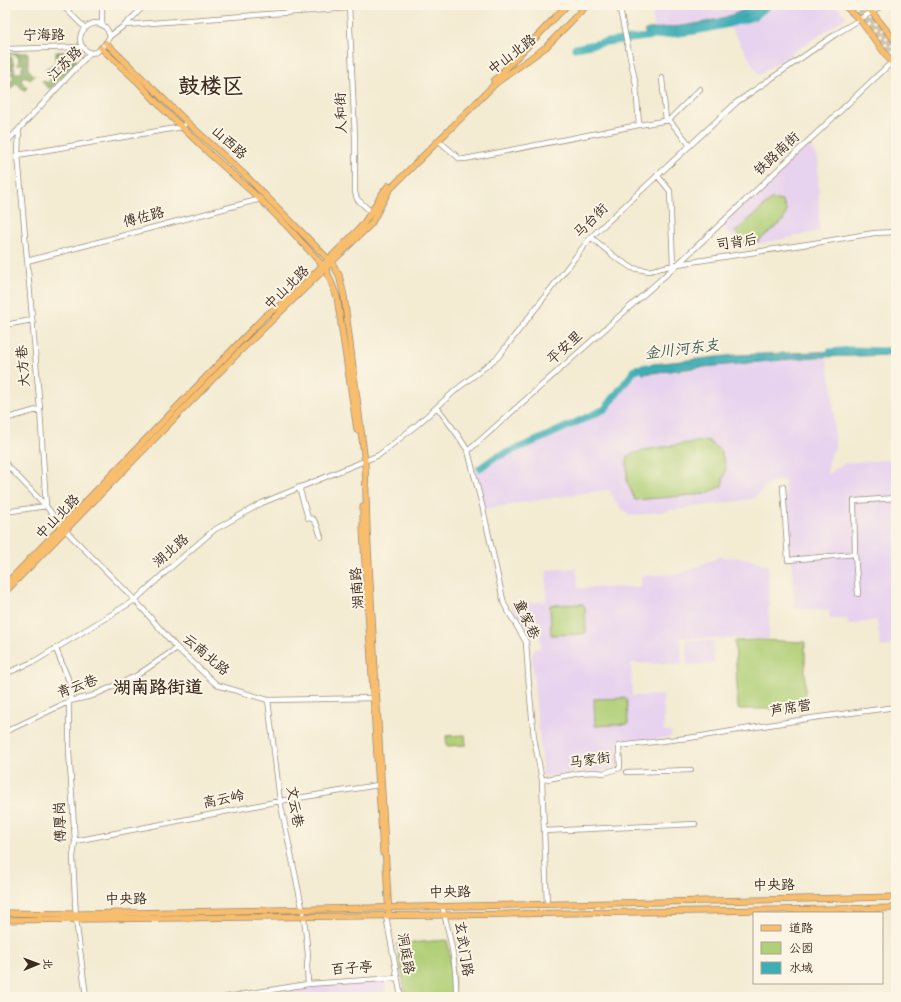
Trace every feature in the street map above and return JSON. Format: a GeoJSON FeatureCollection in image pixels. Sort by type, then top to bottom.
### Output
{"type":"FeatureCollection","features":[{"type":"Feature","properties":{"kind":"main road","name":"中山北路"},"geometry":{"type":"LineString","coordinates":[[5,592],[63,528],[325,267],[367,220],[377,199],[387,188],[494,81],[567,5]]}},
{"type":"Feature","properties":{"kind":"main road","name":"中山北路"},"geometry":{"type":"LineString","coordinates":[[330,261],[371,224],[389,190],[496,83],[546,47],[587,5]]}},
{"type":"Feature","properties":{"kind":"main road"},"geometry":{"type":"LineString","coordinates":[[844,5],[860,20],[896,68]]}},
{"type":"Feature","properties":{"kind":"main road"},"geometry":{"type":"LineString","coordinates":[[866,5],[896,42]]}},
{"type":"Feature","properties":{"kind":"main road","name":"山西路"},"geometry":{"type":"LineString","coordinates":[[106,43],[186,122],[247,177],[330,261]]}},
{"type":"Feature","properties":{"kind":"main road","name":"山西路"},"geometry":{"type":"LineString","coordinates":[[100,48],[138,82],[182,127],[260,199],[325,267]]}},
{"type":"Feature","properties":{"kind":"main road","name":"湖南路"},"geometry":{"type":"LineString","coordinates":[[330,261],[339,275],[344,296],[364,462],[363,530],[376,698],[387,907]]}},
{"type":"Feature","properties":{"kind":"main road","name":"湖南路"},"geometry":{"type":"LineString","coordinates":[[325,267],[337,297],[364,462]]}},
{"type":"Feature","properties":{"kind":"main road"},"geometry":{"type":"LineString","coordinates":[[5,585],[63,528]]}},
{"type":"Feature","properties":{"kind":"main road","name":"湖南路"},"geometry":{"type":"LineString","coordinates":[[376,698],[378,785],[388,916]]}},
{"type":"Feature","properties":{"kind":"main road","name":"中央路"},"geometry":{"type":"LineString","coordinates":[[5,920],[303,909],[896,897]]}},
{"type":"Feature","properties":{"kind":"main road","name":"中央路"},"geometry":{"type":"LineString","coordinates":[[5,914],[76,917],[304,917],[896,908]]}},
{"type":"Feature","properties":{"kind":"street"},"geometry":{"type":"LineString","coordinates":[[62,5],[85,28]]}},
{"type":"Feature","properties":{"kind":"street"},"geometry":{"type":"LineString","coordinates":[[102,5],[102,25]]}},
{"type":"Feature","properties":{"kind":"street","name":"江苏路"},"geometry":{"type":"LineString","coordinates":[[5,144],[90,53],[96,52],[106,43],[110,36],[125,25],[145,5]]}},
{"type":"Feature","properties":{"kind":"street"},"geometry":{"type":"LineString","coordinates":[[619,5],[636,85],[639,125]]}},
{"type":"Feature","properties":{"kind":"street","name":"马台街"},"geometry":{"type":"LineString","coordinates":[[364,462],[379,455],[418,424],[456,389],[498,357],[591,237],[738,102],[836,34],[883,5]]}},
{"type":"Feature","properties":{"kind":"street"},"geometry":{"type":"LineString","coordinates":[[125,25],[349,7]]}},
{"type":"Feature","properties":{"kind":"street","name":"人和街"},"geometry":{"type":"LineString","coordinates":[[349,7],[353,87],[355,192],[357,199],[370,211]]}},
{"type":"Feature","properties":{"kind":"street"},"geometry":{"type":"LineString","coordinates":[[90,53],[83,47],[80,38],[81,32],[85,28],[94,23],[102,25],[107,28],[110,36]]}},
{"type":"Feature","properties":{"kind":"street","name":"宁海路"},"geometry":{"type":"LineString","coordinates":[[5,49],[83,47]]}},
{"type":"Feature","properties":{"kind":"street","name":"铁路南街"},"geometry":{"type":"LineString","coordinates":[[678,264],[892,62]]}},
{"type":"Feature","properties":{"kind":"street"},"geometry":{"type":"LineString","coordinates":[[662,78],[667,121],[690,145]]}},
{"type":"Feature","properties":{"kind":"street"},"geometry":{"type":"LineString","coordinates":[[438,141],[460,159],[464,159],[639,125],[667,121],[700,89]]}},
{"type":"Feature","properties":{"kind":"street"},"geometry":{"type":"LineString","coordinates":[[18,155],[182,127],[186,122]]}},
{"type":"Feature","properties":{"kind":"street","name":"大方巷"},"geometry":{"type":"LineString","coordinates":[[19,130],[18,155],[40,410],[46,506]]}},
{"type":"Feature","properties":{"kind":"street"},"geometry":{"type":"LineString","coordinates":[[657,176],[670,191],[673,265]]}},
{"type":"Feature","properties":{"kind":"street","name":"傅佐路"},"geometry":{"type":"LineString","coordinates":[[27,261],[267,197]]}},
{"type":"Feature","properties":{"kind":"street","name":"司背后"},"geometry":{"type":"LineString","coordinates":[[591,237],[615,257],[632,268],[649,271],[678,264],[874,233],[896,232]]}},
{"type":"Feature","properties":{"kind":"street","name":"平安里"},"geometry":{"type":"LineString","coordinates":[[468,451],[678,264]]}},
{"type":"Feature","properties":{"kind":"street"},"geometry":{"type":"LineString","coordinates":[[5,325],[32,320]]}},
{"type":"Feature","properties":{"kind":"street","name":"童家巷"},"geometry":{"type":"LineString","coordinates":[[437,407],[458,434],[468,451],[482,502],[504,604],[526,642],[534,738],[542,780],[547,904]]}},
{"type":"Feature","properties":{"kind":"street"},"geometry":{"type":"LineString","coordinates":[[5,419],[40,410]]}},
{"type":"Feature","properties":{"kind":"street","name":"湖北路"},"geometry":{"type":"LineString","coordinates":[[5,674],[35,662],[134,600],[214,530],[262,503],[364,462]]}},
{"type":"Feature","properties":{"kind":"street","name":"云南北路"},"geometry":{"type":"LineString","coordinates":[[5,463],[46,506],[63,528],[134,600],[176,648],[217,685],[268,700],[376,698]]}},
{"type":"Feature","properties":{"kind":"street"},"geometry":{"type":"LineString","coordinates":[[299,487],[308,518],[313,519],[317,525],[321,537]]}},
{"type":"Feature","properties":{"kind":"street"},"geometry":{"type":"LineString","coordinates":[[783,487],[788,560],[855,554]]}},
{"type":"Feature","properties":{"kind":"street"},"geometry":{"type":"LineString","coordinates":[[858,594],[855,554],[854,501],[896,498]]}},
{"type":"Feature","properties":{"kind":"street"},"geometry":{"type":"LineString","coordinates":[[5,512],[46,506]]}},
{"type":"Feature","properties":{"kind":"street","name":"青云巷"},"geometry":{"type":"LineString","coordinates":[[5,732],[70,701],[92,696],[136,676],[176,648]]}},
{"type":"Feature","properties":{"kind":"street","name":"傅厚岗"},"geometry":{"type":"LineString","coordinates":[[56,649],[69,681],[72,693],[69,703],[69,751],[75,842],[73,857],[76,917],[86,997]]}},
{"type":"Feature","properties":{"kind":"street","name":"文云巷"},"geometry":{"type":"LineString","coordinates":[[268,700],[280,801],[304,917]]}},
{"type":"Feature","properties":{"kind":"street","name":"芦席营"},"geometry":{"type":"LineString","coordinates":[[689,738],[812,718],[896,707]]}},
{"type":"Feature","properties":{"kind":"street","name":"马家街"},"geometry":{"type":"LineString","coordinates":[[542,780],[587,773],[604,773],[620,768],[619,746],[689,738]]}},
{"type":"Feature","properties":{"kind":"street"},"geometry":{"type":"LineString","coordinates":[[627,772],[691,770]]}},
{"type":"Feature","properties":{"kind":"street","name":"高云岭"},"geometry":{"type":"LineString","coordinates":[[75,842],[280,801],[378,785]]}},
{"type":"Feature","properties":{"kind":"street"},"geometry":{"type":"LineString","coordinates":[[544,831],[695,824]]}},
{"type":"Feature","properties":{"kind":"street","name":"玄武门路"},"geometry":{"type":"LineString","coordinates":[[442,906],[453,951],[457,982],[456,997]]}},
{"type":"Feature","properties":{"kind":"street","name":"洞庭路"},"geometry":{"type":"LineString","coordinates":[[388,916],[400,997]]}},
{"type":"Feature","properties":{"kind":"street"},"geometry":{"type":"LineString","coordinates":[[304,917],[308,955],[308,984]]}},
{"type":"Feature","properties":{"kind":"street","name":"百子亭"},"geometry":{"type":"LineString","coordinates":[[227,997],[308,984],[398,978]]}},
{"type":"Feature","properties":{"kind":"shaded area"},"geometry":{"type":"Polygon","coordinates":[[[652,5],[835,5],[847,17],[759,75],[733,31],[719,20],[654,29],[652,5]]]}},
{"type":"Feature","properties":{"kind":"shaded area"},"geometry":{"type":"Polygon","coordinates":[[[809,145],[818,158],[820,231],[740,248],[732,236],[720,224],[809,145]]]}},
{"type":"Feature","properties":{"kind":"shaded area"},"geometry":{"type":"Polygon","coordinates":[[[826,357],[833,390],[835,449],[830,455],[827,474],[846,463],[896,459],[896,645],[881,647],[877,620],[848,625],[848,619],[830,619],[829,610],[795,608],[784,480],[770,482],[753,499],[630,516],[617,504],[609,490],[483,509],[474,472],[494,458],[605,409],[635,370],[644,367],[673,364],[674,372],[757,361],[826,357]]]}},
{"type":"Feature","properties":{"kind":"shaded area"},"geometry":{"type":"Polygon","coordinates":[[[719,557],[744,558],[768,565],[769,639],[681,638],[682,662],[680,664],[631,663],[632,696],[663,695],[664,731],[671,731],[671,737],[617,744],[618,766],[602,771],[580,771],[543,777],[532,660],[532,653],[535,649],[541,647],[540,633],[522,628],[516,619],[511,604],[546,601],[547,570],[577,568],[578,588],[641,587],[641,576],[680,574],[719,557]]]}},
{"type":"Feature","properties":{"kind":"shaded area"},"geometry":{"type":"Polygon","coordinates":[[[686,640],[713,641],[714,663],[687,665],[686,640]]]}},
{"type":"Feature","properties":{"kind":"shaded area"},"geometry":{"type":"Polygon","coordinates":[[[384,979],[386,997],[286,997],[285,988],[384,979]]]}},
{"type":"Feature","properties":{"kind":"green space"},"geometry":{"type":"Polygon","coordinates":[[[56,52],[73,52],[76,62],[50,89],[42,82],[43,80],[47,83],[59,70],[54,65],[45,71],[44,70],[56,62],[56,52]],[[59,53],[61,64],[59,67],[62,70],[71,60],[69,53],[59,53]]]}},
{"type":"Feature","properties":{"kind":"green space"},"geometry":{"type":"Polygon","coordinates":[[[5,53],[28,53],[28,69],[35,76],[30,80],[25,76],[21,79],[27,88],[24,91],[17,83],[5,94],[5,84],[13,80],[13,74],[5,73],[13,73],[13,70],[5,69],[5,59],[10,59],[10,57],[12,57],[15,73],[22,73],[23,63],[18,65],[19,57],[17,57],[17,54],[5,55],[5,53]]]}},
{"type":"Feature","properties":{"kind":"green space"},"geometry":{"type":"Polygon","coordinates":[[[772,199],[782,201],[787,211],[783,221],[757,242],[748,244],[735,232],[772,199]]]}},
{"type":"Feature","properties":{"kind":"green space"},"geometry":{"type":"Polygon","coordinates":[[[707,440],[721,451],[726,467],[722,486],[705,494],[635,500],[627,482],[627,456],[644,450],[707,440]]]}},
{"type":"Feature","properties":{"kind":"green space"},"geometry":{"type":"Polygon","coordinates":[[[583,604],[585,608],[586,632],[583,634],[551,635],[550,605],[583,604]]]}},
{"type":"Feature","properties":{"kind":"green space"},"geometry":{"type":"Polygon","coordinates":[[[758,640],[805,642],[805,709],[738,709],[735,641],[758,640]]]}},
{"type":"Feature","properties":{"kind":"green space"},"geometry":{"type":"Polygon","coordinates":[[[627,698],[628,724],[595,726],[594,699],[627,698]]]}},
{"type":"Feature","properties":{"kind":"green space"},"geometry":{"type":"Polygon","coordinates":[[[465,735],[466,745],[447,746],[446,736],[465,735]]]}},
{"type":"Feature","properties":{"kind":"green space"},"geometry":{"type":"Polygon","coordinates":[[[447,940],[454,978],[454,997],[406,997],[397,944],[447,940]]]}},
{"type":"Feature","properties":{"kind":"water"},"geometry":{"type":"Polygon","coordinates":[[[751,5],[768,5],[756,12],[711,26],[663,33],[646,34],[644,31],[648,29],[702,23],[742,11],[751,5]]]}},
{"type":"Feature","properties":{"kind":"water"},"geometry":{"type":"Polygon","coordinates":[[[896,349],[896,355],[814,357],[643,374],[635,366],[736,355],[896,349]]]}},
{"type":"Feature","properties":{"kind":"waterway"},"geometry":{"type":"LineString","coordinates":[[575,48],[606,42],[695,31],[729,24],[754,17],[769,5]]}},
{"type":"Feature","properties":{"kind":"waterway","name":"金川河东支"},"geometry":{"type":"LineString","coordinates":[[830,352],[851,350],[896,351]]}},
{"type":"Feature","properties":{"kind":"waterway","name":"金川河东支"},"geometry":{"type":"LineString","coordinates":[[480,468],[494,458],[605,409],[635,370],[647,367]]}},
{"type":"Feature","properties":{"kind":"tunnel"},"geometry":{"type":"LineString","coordinates":[[852,5],[862,14],[896,59]]}},
{"type":"Feature","properties":{"kind":"tunnel"},"geometry":{"type":"LineString","coordinates":[[859,5],[896,50]]}},
{"type":"Feature","properties":{"kind":"district","name":"鼓楼区"},"geometry":{"type":"Point","coordinates":[211,89]}},
{"type":"Feature","properties":{"kind":"district","name":"湖南路街道"},"geometry":{"type":"Point","coordinates":[158,689]}}]}
